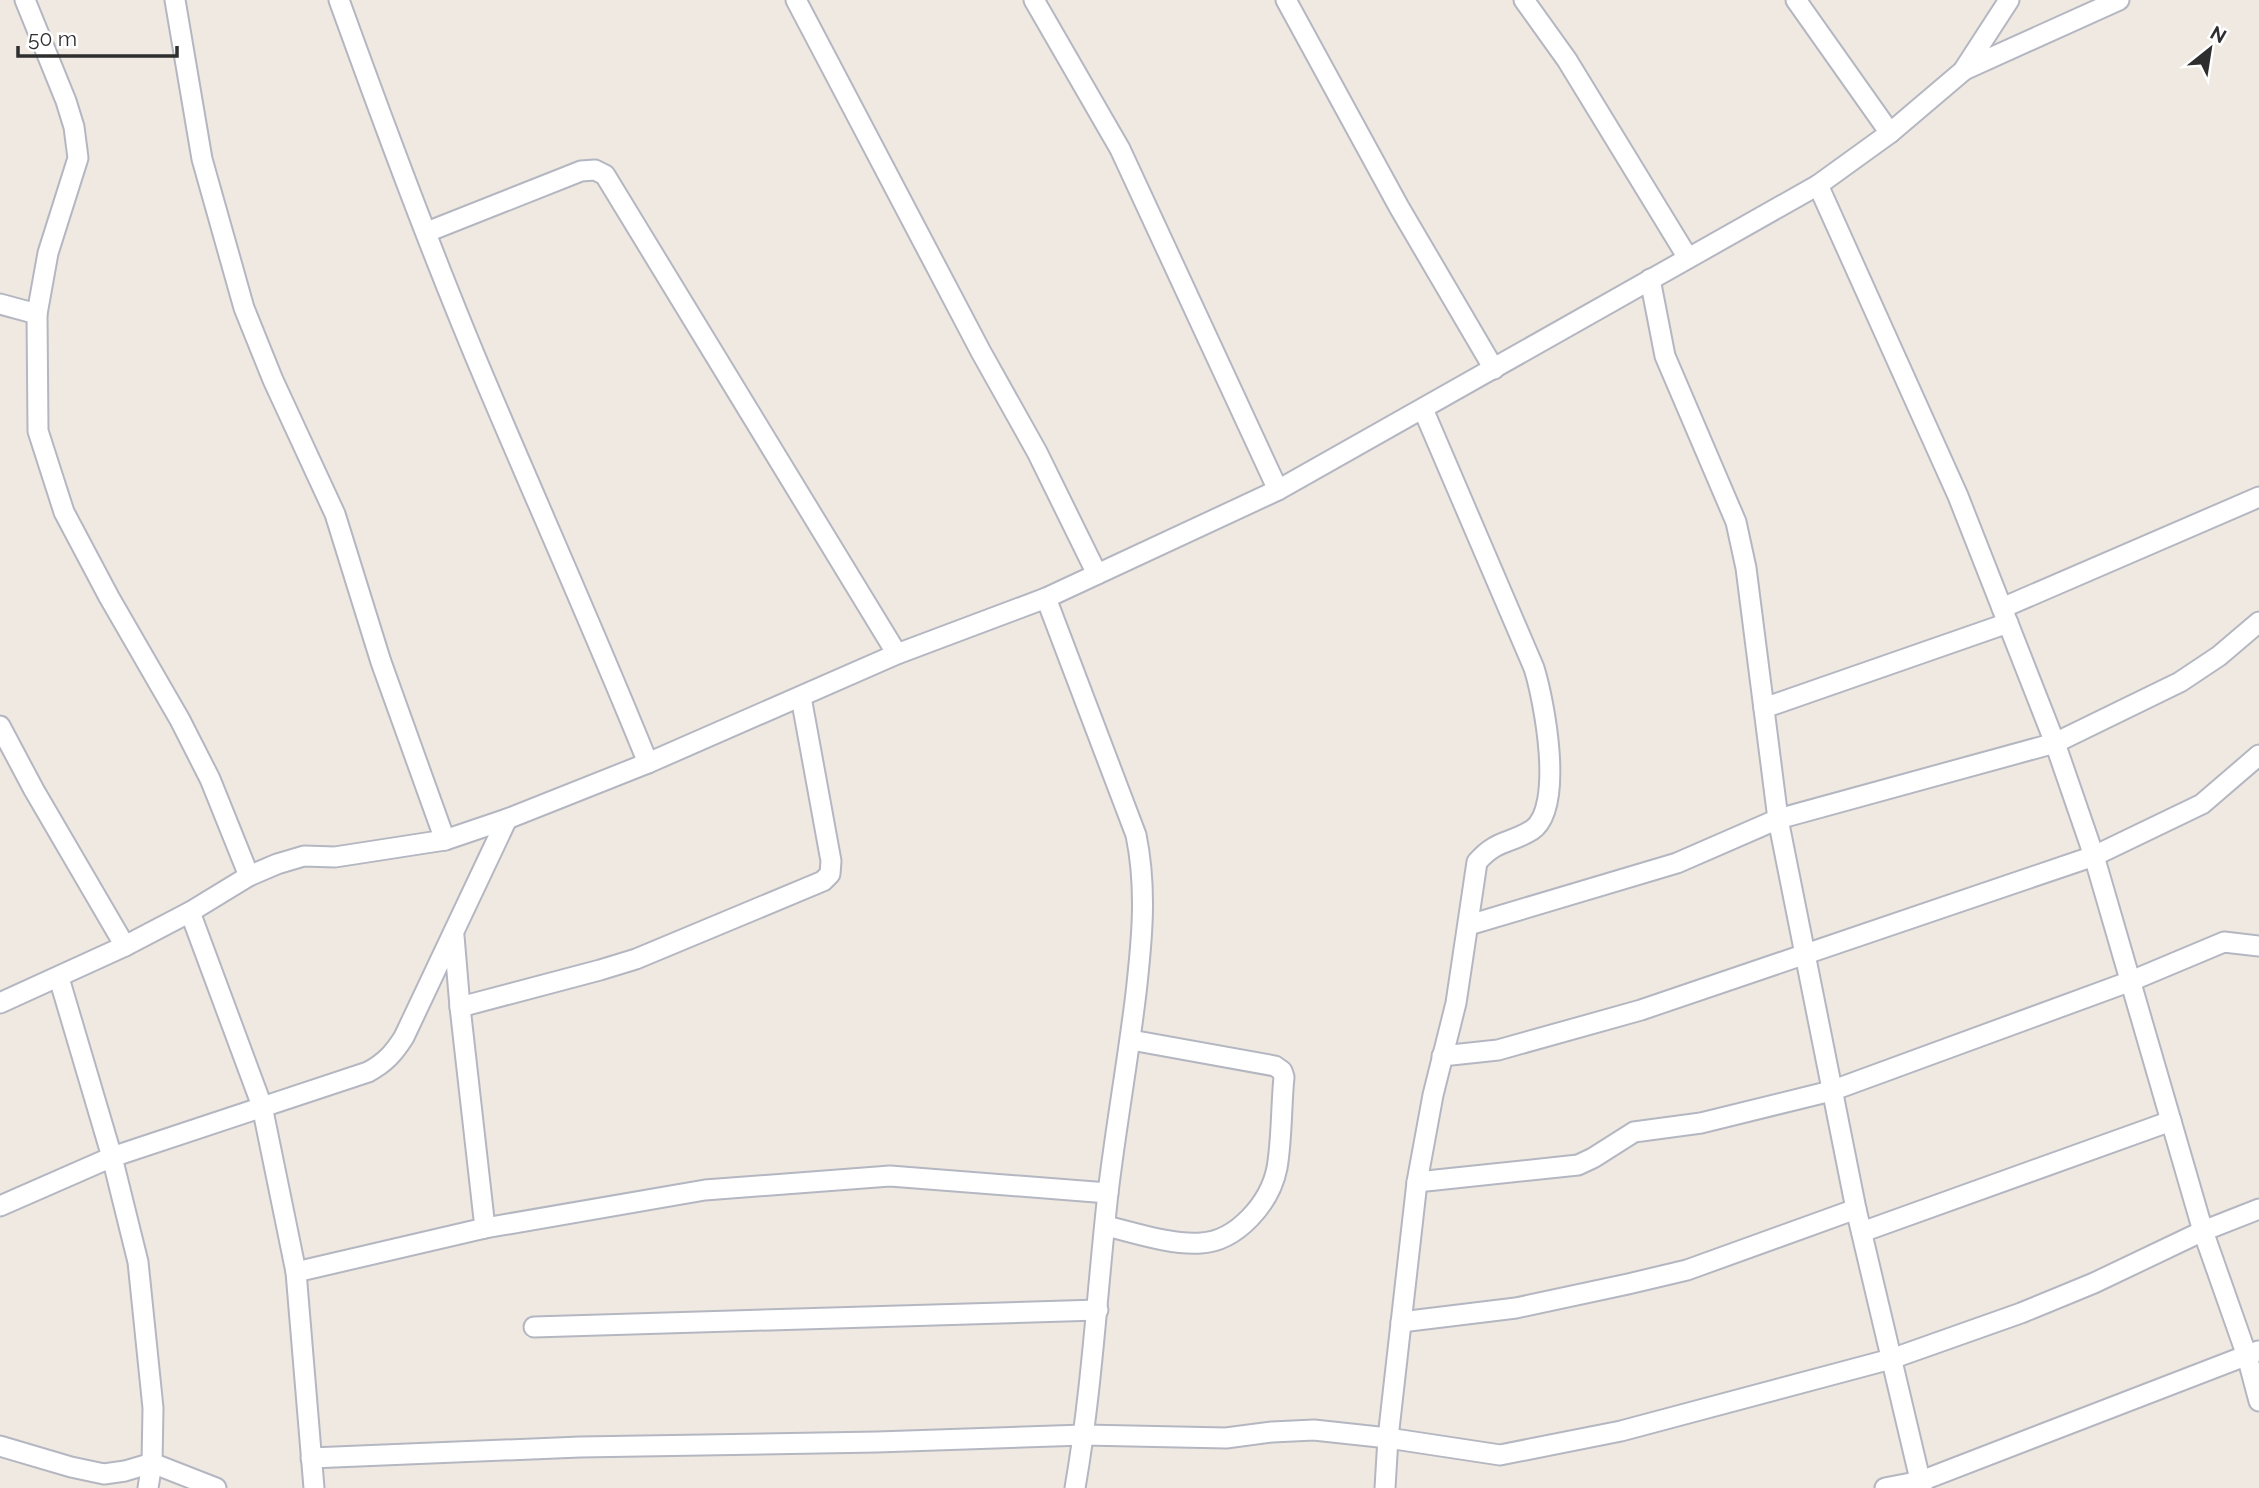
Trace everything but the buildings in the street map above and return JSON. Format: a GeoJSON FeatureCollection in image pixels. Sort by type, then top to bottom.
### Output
{"type":"FeatureCollection","features":[{"type":"Feature","properties":{"kind":"street"},"geometry":{"type":"LineString","coordinates":[[25,0],[66,102],[74,127],[78,158],[48,253],[37,314],[38,431],[64,512],[210,779],[249,876]]}},
{"type":"Feature","properties":{"kind":"street"},"geometry":{"type":"LineString","coordinates":[[175,0],[202,159],[244,308],[273,380],[335,514],[381,662],[445,840]]}},
{"type":"Feature","properties":{"kind":"street"},"geometry":{"type":"LineString","coordinates":[[339,0],[487,385],[587,614],[648,763]]}},
{"type":"Feature","properties":{"kind":"street"},"geometry":{"type":"LineString","coordinates":[[796,0],[981,352],[1037,452],[1097,574]]}},
{"type":"Feature","properties":{"kind":"street"},"geometry":{"type":"LineString","coordinates":[[1034,0],[1120,149],[1279,490]]}},
{"type":"Feature","properties":{"kind":"street"},"geometry":{"type":"LineString","coordinates":[[1286,0],[1399,207],[1494,369]]}},
{"type":"Feature","properties":{"kind":"street"},"geometry":{"type":"LineString","coordinates":[[1524,0],[1574,71],[1688,258]]}},
{"type":"Feature","properties":{"kind":"street"},"geometry":{"type":"LineString","coordinates":[[1796,0],[1890,133]]}},
{"type":"Feature","properties":{"kind":"street"},"geometry":{"type":"LineString","coordinates":[[1963,71],[2009,0]]}},
{"type":"Feature","properties":{"kind":"street"},"geometry":{"type":"LineString","coordinates":[[0,1003],[125,946],[190,912],[249,876],[277,864],[304,856],[335,857],[445,840],[507,819],[648,763],[897,654],[1046,598],[1279,490],[1818,185],[1890,133],[1963,71],[2119,0]]}},
{"type":"Feature","properties":{"kind":"street"},"geometry":{"type":"LineString","coordinates":[[427,232],[581,171],[594,170],[605,175],[897,654]]}},
{"type":"Feature","properties":{"kind":"street"},"geometry":{"type":"LineString","coordinates":[[1818,185],[1958,496],[2055,743],[2094,856],[2203,1231],[2253,1353],[2259,1401]]}},
{"type":"Feature","properties":{"kind":"street"},"geometry":{"type":"LineString","coordinates":[[1650,279],[1665,356],[1736,522],[1746,568],[1778,819],[1856,1209],[1921,1484]]}},
{"type":"Feature","properties":{"kind":"street"},"geometry":{"type":"LineString","coordinates":[[0,304],[37,314]]}},
{"type":"Feature","properties":{"kind":"street"},"geometry":{"type":"LineString","coordinates":[[1384,1488],[1417,1182],[1442,1056],[1456,1003],[1477,862],[1498,843],[1533,829],[1546,809],[1550,756],[1543,696],[1534,668],[1423,409]]}},
{"type":"Feature","properties":{"kind":"street"},"geometry":{"type":"LineString","coordinates":[[1764,708],[2005,615],[2259,497]]}},
{"type":"Feature","properties":{"kind":"street"},"geometry":{"type":"LineString","coordinates":[[1046,598],[1136,835],[1142,862],[1142,943],[1131,1040],[1108,1193],[1098,1310],[1084,1435],[1075,1488]]}},
{"type":"Feature","properties":{"kind":"street"},"geometry":{"type":"LineString","coordinates":[[1469,925],[1677,863],[1778,819],[2055,743],[2180,682],[2219,656],[2259,622]]}},
{"type":"Feature","properties":{"kind":"street"},"geometry":{"type":"LineString","coordinates":[[460,1007],[636,958],[823,881],[830,874],[831,861],[801,697]]}},
{"type":"Feature","properties":{"kind":"street"},"geometry":{"type":"LineString","coordinates":[[0,726],[125,946]]}},
{"type":"Feature","properties":{"kind":"street"},"geometry":{"type":"LineString","coordinates":[[1442,1056],[1498,1050],[1641,1010],[2094,856],[2203,804],[2259,755]]}},
{"type":"Feature","properties":{"kind":"street"},"geometry":{"type":"LineString","coordinates":[[0,1206],[112,1157],[368,1072],[392,1056],[454,935],[507,819]]}},
{"type":"Feature","properties":{"kind":"street"},"geometry":{"type":"LineString","coordinates":[[190,912],[262,1106],[296,1272],[314,1488]]}},
{"type":"Feature","properties":{"kind":"street"},"geometry":{"type":"LineString","coordinates":[[454,935],[485,1228]]}},
{"type":"Feature","properties":{"kind":"street"},"geometry":{"type":"LineString","coordinates":[[1417,1182],[1578,1165],[1634,1132],[1701,1123],[1831,1091],[2131,981],[2224,942],[2259,946]]}},
{"type":"Feature","properties":{"kind":"street"},"geometry":{"type":"LineString","coordinates":[[59,978],[112,1157],[138,1262],[153,1408],[149,1488]]}},
{"type":"Feature","properties":{"kind":"street"},"geometry":{"type":"LineString","coordinates":[[1106,1226],[1166,1240],[1198,1243],[1217,1241],[1234,1232],[1249,1218],[1269,1192],[1276,1170],[1284,1077],[1282,1070],[1275,1066],[1131,1040]]}},
{"type":"Feature","properties":{"kind":"street"},"geometry":{"type":"LineString","coordinates":[[1862,1233],[2171,1121]]}},
{"type":"Feature","properties":{"kind":"street"},"geometry":{"type":"LineString","coordinates":[[296,1272],[485,1228],[705,1190],[890,1176],[1108,1193]]}},
{"type":"Feature","properties":{"kind":"street"},"geometry":{"type":"LineString","coordinates":[[1401,1322],[1516,1308],[1664,1276],[1747,1250],[1856,1209]]}},
{"type":"Feature","properties":{"kind":"street"},"geometry":{"type":"LineString","coordinates":[[311,1458],[580,1447],[1084,1435],[1226,1438],[1314,1430],[1500,1455],[1621,1431],[1891,1359],[2021,1313],[2094,1283],[2203,1231],[2259,1209]]}},
{"type":"Feature","properties":{"kind":"street"},"geometry":{"type":"LineString","coordinates":[[534,1327],[1098,1310]]}},
{"type":"Feature","properties":{"kind":"street"},"geometry":{"type":"LineString","coordinates":[[1885,1488],[1921,1484],[2253,1353]]}},
{"type":"Feature","properties":{"kind":"street"},"geometry":{"type":"LineString","coordinates":[[0,1446],[104,1474],[152,1463],[216,1488]]}}]}
